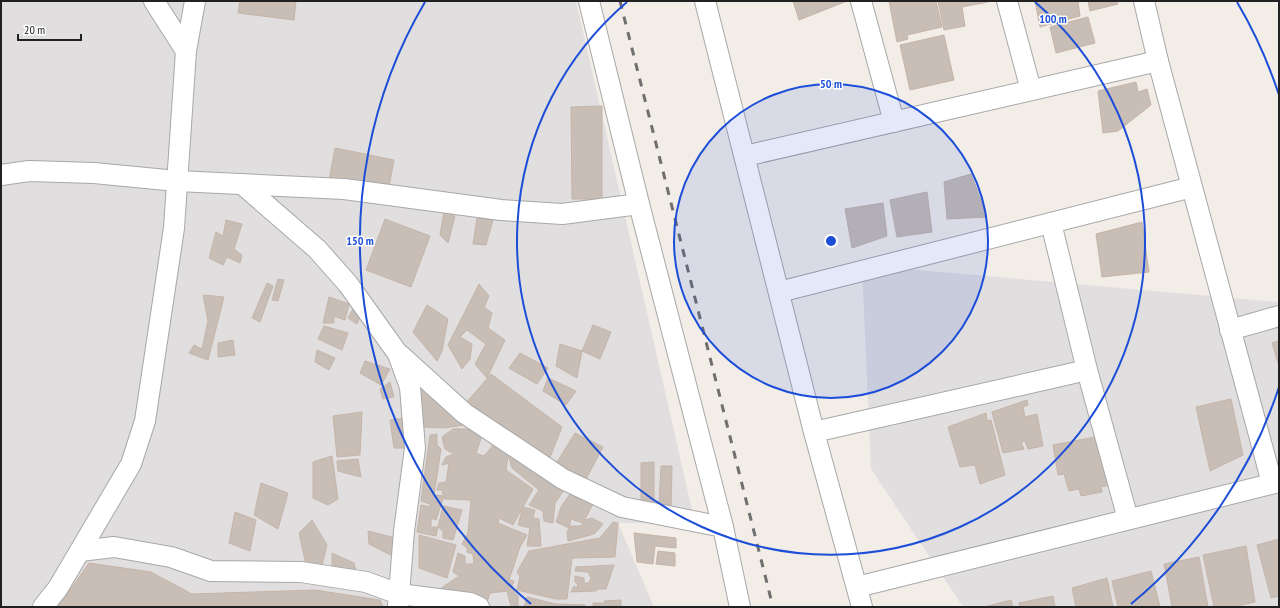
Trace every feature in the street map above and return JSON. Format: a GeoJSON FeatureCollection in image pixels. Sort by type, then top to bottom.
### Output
{"type":"FeatureCollection","features":[{"type":"Feature","properties":{"kind":"street"},"geometry":{"type":"LineString","coordinates":[[154,1],[186,51]]}},
{"type":"Feature","properties":{"kind":"street"},"geometry":{"type":"LineString","coordinates":[[43,607],[58,588],[131,464],[145,421],[174,228],[186,51],[195,1]]}},
{"type":"Feature","properties":{"kind":"street"},"geometry":{"type":"LineString","coordinates":[[589,1],[639,204],[723,527],[740,607]]}},
{"type":"Feature","properties":{"kind":"street"},"geometry":{"type":"LineString","coordinates":[[705,1],[814,432],[862,607]]}},
{"type":"Feature","properties":{"kind":"street"},"geometry":{"type":"LineString","coordinates":[[861,1],[894,122]]}},
{"type":"Feature","properties":{"kind":"street"},"geometry":{"type":"LineString","coordinates":[[1007,1],[1031,90]]}},
{"type":"Feature","properties":{"kind":"street"},"geometry":{"type":"LineString","coordinates":[[857,587],[1276,482],[1230,330],[1158,61],[1144,1]]}},
{"type":"Feature","properties":{"kind":"street"},"geometry":{"type":"LineString","coordinates":[[745,156],[1158,61]]}},
{"type":"Feature","properties":{"kind":"street"},"geometry":{"type":"LineString","coordinates":[[1,175],[29,171],[94,173],[177,181],[344,189],[501,210],[562,214],[639,204]]}},
{"type":"Feature","properties":{"kind":"street"},"geometry":{"type":"LineString","coordinates":[[242,184],[317,249],[348,284],[398,354],[464,413],[564,479],[622,507],[723,527]]}},
{"type":"Feature","properties":{"kind":"street"},"geometry":{"type":"LineString","coordinates":[[779,292],[1192,187]]}},
{"type":"Feature","properties":{"kind":"street"},"geometry":{"type":"LineString","coordinates":[[1051,223],[1087,370],[1128,520]]}},
{"type":"Feature","properties":{"kind":"street"},"geometry":{"type":"LineString","coordinates":[[1230,330],[1279,316]]}},
{"type":"Feature","properties":{"kind":"street"},"geometry":{"type":"LineString","coordinates":[[398,354],[410,387],[415,448],[404,531],[399,600]]}},
{"type":"Feature","properties":{"kind":"street"},"geometry":{"type":"LineString","coordinates":[[814,432],[1087,370]]}},
{"type":"Feature","properties":{"kind":"street"},"geometry":{"type":"LineString","coordinates":[[80,551],[114,547],[121,548],[171,557],[211,571],[301,572],[366,582],[399,600],[470,603],[479,607]]}},
{"type":"Feature","properties":{"kind":"shaded area"},"geometry":{"type":"Polygon","coordinates":[[[1,1],[576,1],[695,523],[618,523],[654,607],[1,607],[1,1]]]}},
{"type":"Feature","properties":{"kind":"shaded area"},"geometry":{"type":"Polygon","coordinates":[[[862,265],[1279,302],[1279,607],[963,607],[871,469],[862,265]]]}},
{"type":"Feature","properties":{"kind":"building"},"geometry":{"type":"Polygon","coordinates":[[[240,1],[296,1],[294,20],[238,13],[240,1]]]}},
{"type":"Feature","properties":{"kind":"building"},"geometry":{"type":"Polygon","coordinates":[[[793,1],[847,1],[799,20],[793,1]]]}},
{"type":"Feature","properties":{"kind":"building"},"geometry":{"type":"Polygon","coordinates":[[[889,1],[936,1],[942,27],[907,35],[908,39],[897,42],[889,1]]]}},
{"type":"Feature","properties":{"kind":"building"},"geometry":{"type":"Polygon","coordinates":[[[938,1],[988,2],[962,7],[965,26],[944,30],[938,1]]]}},
{"type":"Feature","properties":{"kind":"building"},"geometry":{"type":"Polygon","coordinates":[[[1035,1],[1078,1],[1080,16],[1040,27],[1035,1]]]}},
{"type":"Feature","properties":{"kind":"building"},"geometry":{"type":"Polygon","coordinates":[[[1088,1],[1117,1],[1118,4],[1090,11],[1088,1]]]}},
{"type":"Feature","properties":{"kind":"building"},"geometry":{"type":"Polygon","coordinates":[[[1088,17],[1095,43],[1056,53],[1050,27],[1088,17]]]}},
{"type":"Feature","properties":{"kind":"building"},"geometry":{"type":"Polygon","coordinates":[[[944,35],[954,80],[910,90],[900,45],[944,35]]]}},
{"type":"Feature","properties":{"kind":"building"},"geometry":{"type":"Polygon","coordinates":[[[1136,82],[1138,92],[1147,89],[1151,105],[1118,131],[1103,133],[1098,91],[1136,82]]]}},
{"type":"Feature","properties":{"kind":"building"},"geometry":{"type":"Polygon","coordinates":[[[602,106],[602,199],[572,199],[571,107],[602,106]]]}},
{"type":"Feature","properties":{"kind":"building"},"geometry":{"type":"Polygon","coordinates":[[[335,148],[394,160],[388,192],[329,180],[335,148]]]}},
{"type":"Feature","properties":{"kind":"building"},"geometry":{"type":"Polygon","coordinates":[[[971,174],[987,217],[947,219],[944,182],[971,174]]]}},
{"type":"Feature","properties":{"kind":"building"},"geometry":{"type":"Polygon","coordinates":[[[927,192],[932,232],[897,237],[890,200],[927,192]]]}},
{"type":"Feature","properties":{"kind":"building"},"geometry":{"type":"Polygon","coordinates":[[[883,203],[887,236],[852,248],[845,209],[883,203]]]}},
{"type":"Feature","properties":{"kind":"building"},"geometry":{"type":"Polygon","coordinates":[[[444,211],[455,216],[448,243],[440,235],[444,211]]]}},
{"type":"Feature","properties":{"kind":"building"},"geometry":{"type":"Polygon","coordinates":[[[477,218],[493,220],[486,245],[473,244],[477,218]]]}},
{"type":"Feature","properties":{"kind":"building"},"geometry":{"type":"Polygon","coordinates":[[[385,219],[430,236],[411,287],[366,270],[385,219]]]}},
{"type":"Feature","properties":{"kind":"building"},"geometry":{"type":"Polygon","coordinates":[[[226,220],[242,224],[234,249],[242,255],[240,263],[227,257],[223,265],[209,258],[216,232],[223,236],[226,220]]]}},
{"type":"Feature","properties":{"kind":"building"},"geometry":{"type":"Polygon","coordinates":[[[1142,222],[1149,272],[1102,277],[1096,234],[1142,222]]]}},
{"type":"Feature","properties":{"kind":"building"},"geometry":{"type":"Polygon","coordinates":[[[278,279],[284,280],[278,301],[272,300],[278,279]]]}},
{"type":"Feature","properties":{"kind":"building"},"geometry":{"type":"Polygon","coordinates":[[[267,283],[273,286],[260,322],[252,318],[267,283]]]}},
{"type":"Feature","properties":{"kind":"building"},"geometry":{"type":"Polygon","coordinates":[[[479,284],[489,296],[484,307],[492,313],[488,328],[505,340],[487,378],[475,364],[486,344],[467,330],[460,337],[472,344],[470,359],[462,369],[448,345],[479,284]]]}},
{"type":"Feature","properties":{"kind":"building"},"geometry":{"type":"Polygon","coordinates":[[[203,295],[224,297],[208,360],[189,353],[194,345],[202,349],[208,321],[203,295]]]}},
{"type":"Feature","properties":{"kind":"building"},"geometry":{"type":"Polygon","coordinates":[[[329,297],[349,304],[345,320],[334,316],[334,323],[323,323],[329,297]]]}},
{"type":"Feature","properties":{"kind":"building"},"geometry":{"type":"Polygon","coordinates":[[[427,305],[448,319],[442,351],[437,361],[413,332],[427,305]]]}},
{"type":"Feature","properties":{"kind":"building"},"geometry":{"type":"Polygon","coordinates":[[[353,309],[361,313],[357,324],[348,318],[353,309]]]}},
{"type":"Feature","properties":{"kind":"building"},"geometry":{"type":"Polygon","coordinates":[[[593,325],[611,332],[600,359],[582,351],[593,325]]]}},
{"type":"Feature","properties":{"kind":"building"},"geometry":{"type":"Polygon","coordinates":[[[324,326],[348,333],[342,350],[318,339],[324,326]]]}},
{"type":"Feature","properties":{"kind":"building"},"geometry":{"type":"Polygon","coordinates":[[[233,340],[235,355],[218,357],[218,343],[233,340]]]}},
{"type":"Feature","properties":{"kind":"building"},"geometry":{"type":"Polygon","coordinates":[[[1279,341],[1279,366],[1272,343],[1279,341]]]}},
{"type":"Feature","properties":{"kind":"building"},"geometry":{"type":"Polygon","coordinates":[[[560,344],[582,351],[577,378],[556,366],[560,344]]]}},
{"type":"Feature","properties":{"kind":"building"},"geometry":{"type":"Polygon","coordinates":[[[317,350],[335,358],[329,370],[315,362],[317,350]]]}},
{"type":"Feature","properties":{"kind":"building"},"geometry":{"type":"Polygon","coordinates":[[[520,353],[548,368],[537,384],[509,368],[520,353]]]}},
{"type":"Feature","properties":{"kind":"building"},"geometry":{"type":"Polygon","coordinates":[[[365,361],[390,369],[381,385],[360,373],[365,361]]]}},
{"type":"Feature","properties":{"kind":"building"},"geometry":{"type":"Polygon","coordinates":[[[491,374],[562,427],[549,460],[466,403],[491,374]]]}},
{"type":"Feature","properties":{"kind":"building"},"geometry":{"type":"Polygon","coordinates":[[[548,378],[576,391],[566,405],[543,391],[548,378]]]}},
{"type":"Feature","properties":{"kind":"building"},"geometry":{"type":"Polygon","coordinates":[[[390,382],[394,397],[383,399],[380,389],[390,382]]]}},
{"type":"Feature","properties":{"kind":"building"},"geometry":{"type":"Polygon","coordinates":[[[420,386],[471,424],[444,428],[423,427],[420,386]]]}},
{"type":"Feature","properties":{"kind":"building"},"geometry":{"type":"Polygon","coordinates":[[[1231,399],[1243,455],[1210,471],[1196,407],[1231,399]]]}},
{"type":"Feature","properties":{"kind":"building"},"geometry":{"type":"Polygon","coordinates":[[[1027,400],[1028,405],[1023,407],[1025,417],[1037,414],[1043,446],[1028,449],[1025,441],[1021,442],[1024,449],[1003,453],[992,412],[1027,400]]]}},
{"type":"Feature","properties":{"kind":"building"},"geometry":{"type":"Polygon","coordinates":[[[362,412],[360,455],[337,457],[333,416],[362,412]]]}},
{"type":"Feature","properties":{"kind":"building"},"geometry":{"type":"Polygon","coordinates":[[[986,413],[987,421],[991,420],[1005,475],[980,484],[975,465],[960,467],[948,427],[986,413]]]}},
{"type":"Feature","properties":{"kind":"building"},"geometry":{"type":"Polygon","coordinates":[[[406,418],[412,448],[394,448],[390,420],[406,418]]]}},
{"type":"Feature","properties":{"kind":"building"},"geometry":{"type":"Polygon","coordinates":[[[453,429],[467,429],[483,433],[476,453],[483,456],[494,444],[508,455],[506,470],[533,489],[513,525],[499,518],[498,523],[527,535],[520,547],[509,580],[514,581],[511,588],[518,596],[518,607],[509,607],[511,606],[507,591],[490,593],[486,605],[437,591],[459,576],[453,572],[458,553],[465,556],[465,564],[474,564],[473,554],[467,552],[467,548],[462,544],[468,533],[471,500],[444,499],[442,490],[437,490],[439,483],[446,482],[449,463],[442,465],[446,457],[454,454],[445,449],[442,437],[453,429]]]}},
{"type":"Feature","properties":{"kind":"building"},"geometry":{"type":"Polygon","coordinates":[[[575,433],[603,447],[585,481],[557,462],[575,433]]]}},
{"type":"Feature","properties":{"kind":"building"},"geometry":{"type":"Polygon","coordinates":[[[437,434],[437,445],[441,449],[434,495],[444,496],[436,520],[431,518],[431,527],[438,527],[436,536],[417,532],[421,505],[430,507],[430,504],[421,501],[430,435],[437,434]]]}},
{"type":"Feature","properties":{"kind":"building"},"geometry":{"type":"Polygon","coordinates":[[[1095,437],[1102,463],[1106,464],[1115,484],[1101,487],[1102,492],[1081,496],[1079,489],[1069,491],[1064,474],[1058,475],[1053,445],[1095,437]]]}},
{"type":"Feature","properties":{"kind":"building"},"geometry":{"type":"Polygon","coordinates":[[[508,455],[564,490],[555,503],[553,523],[544,521],[543,511],[529,505],[539,490],[512,468],[508,455]]]}},
{"type":"Feature","properties":{"kind":"building"},"geometry":{"type":"Polygon","coordinates":[[[332,456],[338,499],[328,505],[313,498],[313,462],[332,456]]]}},
{"type":"Feature","properties":{"kind":"building"},"geometry":{"type":"Polygon","coordinates":[[[358,459],[361,477],[338,471],[337,461],[358,459]]]}},
{"type":"Feature","properties":{"kind":"building"},"geometry":{"type":"Polygon","coordinates":[[[654,462],[654,503],[641,502],[641,463],[654,462]]]}},
{"type":"Feature","properties":{"kind":"building"},"geometry":{"type":"Polygon","coordinates":[[[661,466],[672,466],[671,508],[659,504],[661,466]]]}},
{"type":"Feature","properties":{"kind":"building"},"geometry":{"type":"Polygon","coordinates":[[[261,483],[288,493],[278,529],[254,515],[261,483]]]}},
{"type":"Feature","properties":{"kind":"building"},"geometry":{"type":"Polygon","coordinates":[[[570,494],[593,504],[583,523],[571,519],[569,528],[556,522],[561,507],[570,494]]]}},
{"type":"Feature","properties":{"kind":"building"},"geometry":{"type":"Polygon","coordinates":[[[443,506],[462,510],[453,540],[443,538],[443,531],[438,527],[443,506]]]}},
{"type":"Feature","properties":{"kind":"building"},"geometry":{"type":"Polygon","coordinates":[[[523,507],[535,510],[533,518],[539,519],[541,546],[527,546],[530,528],[518,525],[523,507]]]}},
{"type":"Feature","properties":{"kind":"building"},"geometry":{"type":"Polygon","coordinates":[[[235,512],[256,520],[250,551],[229,543],[235,512]]]}},
{"type":"Feature","properties":{"kind":"building"},"geometry":{"type":"Polygon","coordinates":[[[592,518],[603,524],[594,534],[568,541],[567,531],[571,526],[581,526],[585,520],[592,518]]]}},
{"type":"Feature","properties":{"kind":"building"},"geometry":{"type":"Polygon","coordinates":[[[312,520],[327,545],[321,569],[306,565],[299,533],[312,520]]]}},
{"type":"Feature","properties":{"kind":"building"},"geometry":{"type":"Polygon","coordinates":[[[613,522],[618,523],[615,557],[572,558],[567,599],[556,599],[517,590],[520,576],[517,572],[529,551],[600,538],[613,522]]]}},
{"type":"Feature","properties":{"kind":"building"},"geometry":{"type":"Polygon","coordinates":[[[368,531],[396,538],[395,557],[369,544],[368,531]]]}},
{"type":"Feature","properties":{"kind":"building"},"geometry":{"type":"Polygon","coordinates":[[[634,533],[676,538],[676,548],[655,546],[653,564],[637,562],[634,533]]]}},
{"type":"Feature","properties":{"kind":"building"},"geometry":{"type":"Polygon","coordinates":[[[419,535],[456,545],[447,578],[419,568],[419,535]]]}},
{"type":"Feature","properties":{"kind":"building"},"geometry":{"type":"Polygon","coordinates":[[[1279,539],[1279,596],[1271,598],[1257,545],[1279,539]]]}},
{"type":"Feature","properties":{"kind":"building"},"geometry":{"type":"Polygon","coordinates":[[[1246,546],[1255,602],[1233,607],[1214,607],[1203,555],[1246,546]]]}},
{"type":"Feature","properties":{"kind":"building"},"geometry":{"type":"Polygon","coordinates":[[[658,551],[675,553],[675,566],[656,564],[658,551]]]}},
{"type":"Feature","properties":{"kind":"building"},"geometry":{"type":"Polygon","coordinates":[[[332,553],[354,563],[357,576],[332,569],[332,553]]]}},
{"type":"Feature","properties":{"kind":"building"},"geometry":{"type":"Polygon","coordinates":[[[1199,557],[1208,607],[1172,607],[1164,564],[1199,557]]]}},
{"type":"Feature","properties":{"kind":"building"},"geometry":{"type":"Polygon","coordinates":[[[89,563],[151,572],[192,594],[315,590],[380,600],[383,607],[58,607],[89,563]]]}},
{"type":"Feature","properties":{"kind":"building"},"geometry":{"type":"Polygon","coordinates":[[[614,565],[606,589],[571,592],[574,586],[576,588],[578,585],[575,582],[575,576],[584,578],[584,583],[589,583],[591,578],[588,572],[575,571],[576,567],[614,565]]]}},
{"type":"Feature","properties":{"kind":"building"},"geometry":{"type":"Polygon","coordinates":[[[1151,571],[1160,607],[1118,607],[1112,581],[1151,571]]]}},
{"type":"Feature","properties":{"kind":"building"},"geometry":{"type":"Polygon","coordinates":[[[1107,578],[1113,607],[1076,607],[1072,588],[1107,578]]]}},
{"type":"Feature","properties":{"kind":"building"},"geometry":{"type":"Polygon","coordinates":[[[1053,596],[1055,607],[1020,607],[1019,603],[1053,596]]]}},
{"type":"Feature","properties":{"kind":"building"},"geometry":{"type":"Polygon","coordinates":[[[527,597],[555,604],[585,605],[585,607],[524,607],[527,597]]]}},
{"type":"Feature","properties":{"kind":"building"},"geometry":{"type":"Polygon","coordinates":[[[621,600],[621,607],[605,607],[604,601],[621,600]]]}},
{"type":"Feature","properties":{"kind":"building"},"geometry":{"type":"Polygon","coordinates":[[[1011,600],[1013,607],[984,607],[1011,600]]]}},
{"type":"Feature","properties":{"kind":"building"},"geometry":{"type":"Polygon","coordinates":[[[593,603],[603,603],[603,607],[593,607],[593,603]]]}},
{"type":"Feature","properties":{"kind":"railway"},"geometry":{"type":"LineString","coordinates":[[620,1],[773,607]]}}]}
